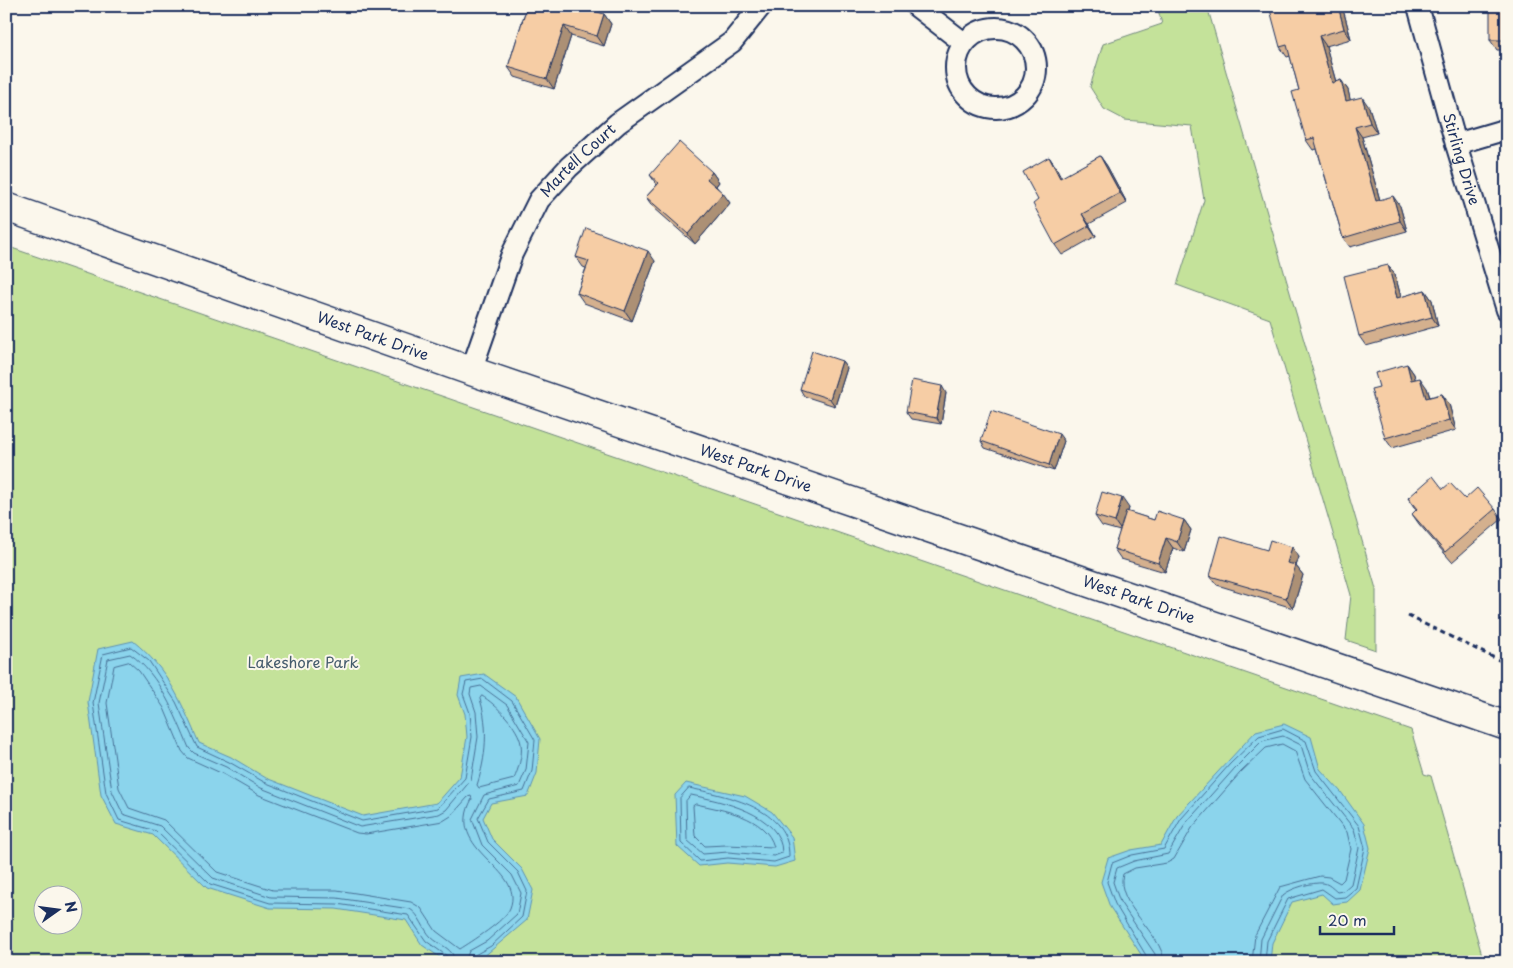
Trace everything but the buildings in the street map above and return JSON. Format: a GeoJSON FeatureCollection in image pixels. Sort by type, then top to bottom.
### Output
{"type":"FeatureCollection","features":[{"type":"Feature","properties":{"kind":"street","name":"Martell Court"},"geometry":{"type":"LineString","coordinates":[[471,371],[512,254],[539,200],[568,167],[618,123],[732,42],[761,6]]}},
{"type":"Feature","properties":{"kind":"street"},"geometry":{"type":"LineString","coordinates":[[916,6],[964,42]]}},
{"type":"Feature","properties":{"kind":"street","name":"Stirling Drive"},"geometry":{"type":"LineString","coordinates":[[1418,6],[1456,144],[1507,310]]}},
{"type":"Feature","properties":{"kind":"street"},"geometry":{"type":"LineString","coordinates":[[999,28],[1012,31],[1023,38],[1031,49],[1036,61],[1035,75],[1031,87],[1023,98],[1012,105],[999,108],[985,108],[968,98],[957,81],[955,68],[957,54],[964,42],[974,34],[986,29],[999,28]]}},
{"type":"Feature","properties":{"kind":"street"},"geometry":{"type":"LineString","coordinates":[[1456,144],[1507,129]]}},
{"type":"Feature","properties":{"kind":"street","name":"West Park Drive"},"geometry":{"type":"LineString","coordinates":[[6,207],[471,371],[1507,726]]}},
{"type":"Feature","properties":{"kind":"path"},"geometry":{"type":"LineString","coordinates":[[1408,616],[1507,664]]}},
{"type":"Feature","properties":{"kind":"green space"},"geometry":{"type":"Polygon","coordinates":[[[1157,6],[1207,6],[1376,589],[1376,650],[1346,640],[1351,595],[1270,319],[1177,285],[1204,200],[1192,126],[1125,120],[1104,109],[1090,87],[1103,44],[1162,24],[1157,6]]]}},
{"type":"Feature","properties":{"kind":"green space","name":"Lakeshore Park"},"geometry":{"type":"Polygon","coordinates":[[[6,246],[1411,730],[1424,774],[1431,776],[1484,962],[6,962],[6,246]]]}},
{"type":"Feature","properties":{"kind":"water"},"geometry":{"type":"Polygon","coordinates":[[[133,641],[156,663],[165,675],[180,700],[199,743],[231,757],[266,778],[363,816],[437,803],[460,777],[467,737],[465,714],[458,695],[461,678],[484,674],[516,697],[540,739],[537,773],[528,796],[491,803],[483,818],[492,839],[522,869],[533,890],[527,920],[482,958],[461,962],[447,962],[422,945],[406,920],[336,909],[270,908],[207,888],[153,835],[116,824],[101,795],[88,702],[98,649],[133,641]]]}},
{"type":"Feature","properties":{"kind":"water"},"geometry":{"type":"Polygon","coordinates":[[[1284,724],[1311,737],[1320,769],[1341,792],[1364,824],[1370,848],[1360,890],[1347,902],[1333,904],[1322,894],[1292,902],[1272,943],[1270,962],[1146,962],[1110,907],[1101,882],[1108,858],[1131,850],[1161,845],[1177,816],[1256,731],[1284,724]]]}},
{"type":"Feature","properties":{"kind":"water"},"geometry":{"type":"Polygon","coordinates":[[[686,783],[745,796],[772,812],[792,837],[795,861],[775,867],[727,863],[699,866],[677,846],[675,795],[686,783]]]}}]}
